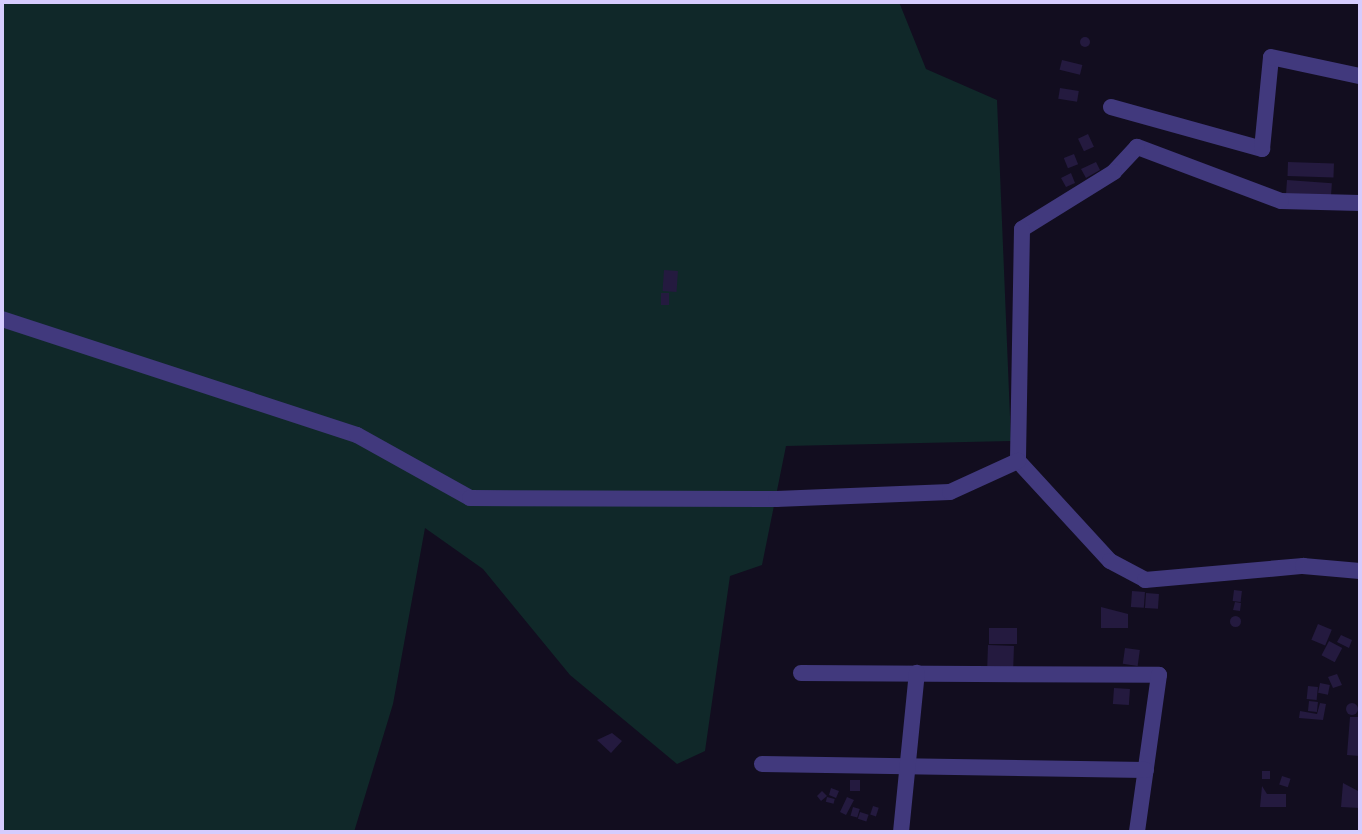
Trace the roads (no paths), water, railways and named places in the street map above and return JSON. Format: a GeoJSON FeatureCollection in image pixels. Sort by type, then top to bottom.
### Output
{"type":"FeatureCollection","features":[{"type":"Feature","properties":{"kind":"street"},"geometry":{"type":"LineString","coordinates":[[1111,107],[1262,149],[1271,57],[1360,76]]}},
{"type":"Feature","properties":{"kind":"street"},"geometry":{"type":"LineString","coordinates":[[1360,203],[1281,201],[1137,147],[1114,172],[1022,229],[1018,461],[1110,561],[1145,580],[1303,566],[1360,571]]}},
{"type":"Feature","properties":{"kind":"street"},"geometry":{"type":"LineString","coordinates":[[2,319],[357,435],[470,498],[776,499],[950,492],[1018,461]]}},
{"type":"Feature","properties":{"kind":"street"},"geometry":{"type":"LineString","coordinates":[[801,673],[1159,675],[1137,832]]}},
{"type":"Feature","properties":{"kind":"street"},"geometry":{"type":"LineString","coordinates":[[901,832],[918,673]]}},
{"type":"Feature","properties":{"kind":"street"},"geometry":{"type":"LineString","coordinates":[[762,764],[1146,770]]}}]}
